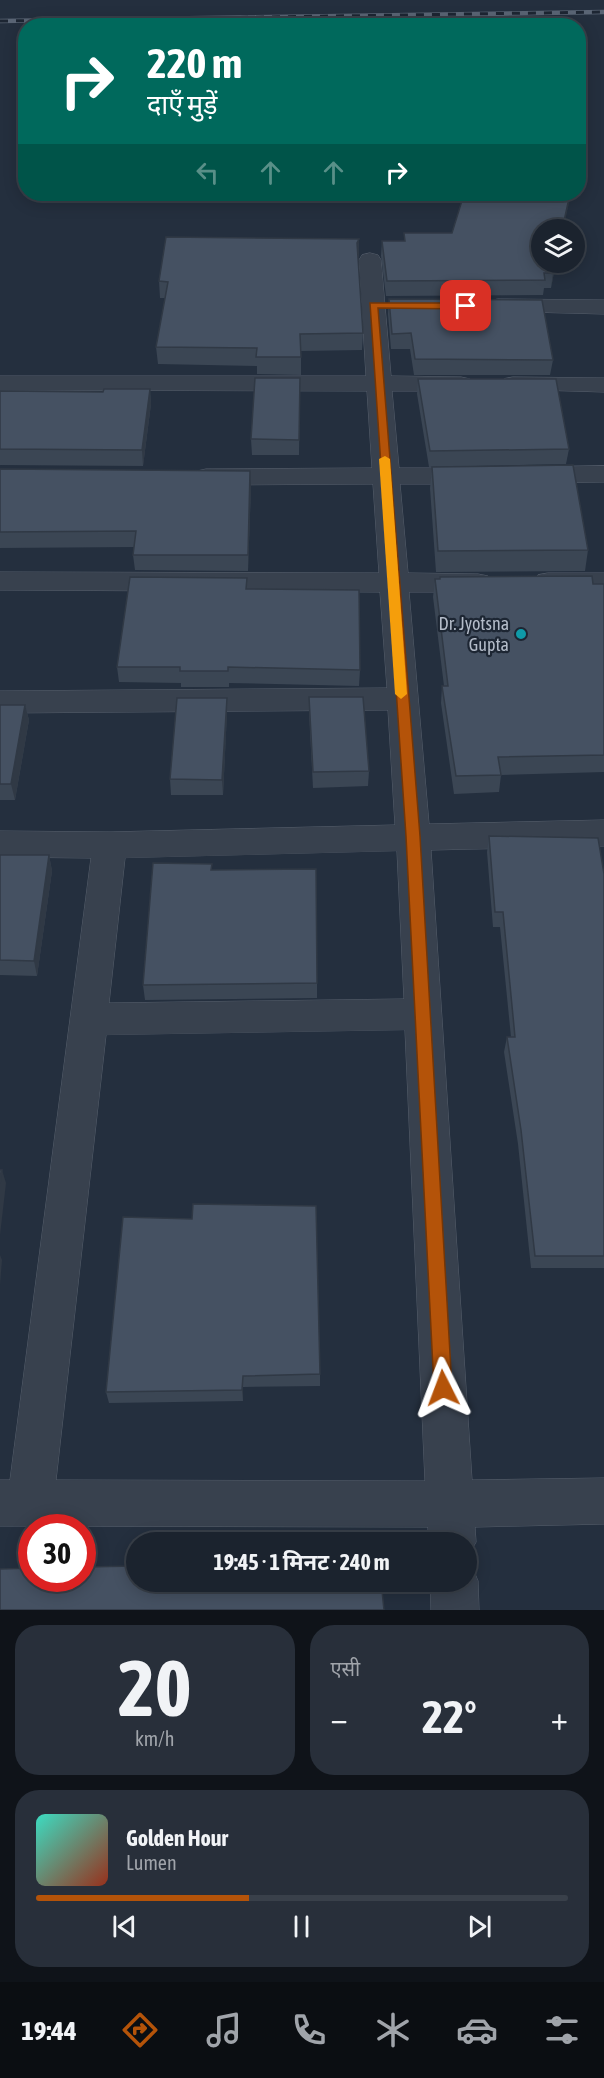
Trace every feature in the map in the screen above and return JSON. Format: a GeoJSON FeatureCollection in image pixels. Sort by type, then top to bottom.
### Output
{"type":"FeatureCollection","features":[{"type":"Feature","properties":{"kind":"street"},"geometry":{"type":"LineString","coordinates":[[370,260],[385,305],[379,383],[413,836],[451,1523]]}},
{"type":"Feature","properties":{"kind":"street"},"geometry":{"type":"LineString","coordinates":[[477,306],[604,308]]}},
{"type":"Feature","properties":{"kind":"street"},"geometry":{"type":"LineString","coordinates":[[0,383],[604,385]]}},
{"type":"Feature","properties":{"kind":"street"},"geometry":{"type":"LineString","coordinates":[[175,476],[386,478],[604,474]]}},
{"type":"Feature","properties":{"kind":"street"},"geometry":{"type":"LineString","coordinates":[[0,581],[604,582]]}},
{"type":"Feature","properties":{"kind":"street"},"geometry":{"type":"LineString","coordinates":[[0,702],[401,699]]}},
{"type":"Feature","properties":{"kind":"street"},"geometry":{"type":"LineString","coordinates":[[0,844],[110,845],[604,833]]}},
{"type":"Feature","properties":{"kind":"street"},"geometry":{"type":"LineString","coordinates":[[110,845],[89,1020],[15,1504],[451,1523],[604,1501]]}},
{"type":"Feature","properties":{"kind":"street"},"geometry":{"type":"LineString","coordinates":[[89,1020],[423,1014]]}},
{"type":"Feature","properties":{"kind":"street"},"geometry":{"type":"LineString","coordinates":[[454,1592],[455,1610]]}},
{"type":"Feature","properties":{"kind":"building"},"geometry":{"type":"Polygon","coordinates":[[[462,201],[568,201],[564,219],[531,219],[531,273],[544,273],[545,280],[387,281],[382,241],[405,241],[404,233],[452,233],[462,201]]]}},
{"type":"Feature","properties":{"kind":"building"},"geometry":{"type":"Polygon","coordinates":[[[166,237],[359,239],[357,243],[363,333],[300,334],[301,357],[256,357],[257,348],[156,347],[168,282],[159,281],[166,237]]]}},
{"type":"Feature","properties":{"kind":"building"},"geometry":{"type":"Polygon","coordinates":[[[389,299],[542,300],[553,360],[415,359],[411,333],[392,334],[389,299]]]}},
{"type":"Feature","properties":{"kind":"building"},"geometry":{"type":"Polygon","coordinates":[[[255,378],[300,378],[299,440],[251,439],[255,378]]]}},
{"type":"Feature","properties":{"kind":"building"},"geometry":{"type":"Polygon","coordinates":[[[418,379],[556,379],[569,449],[430,451],[418,379]]]}},
{"type":"Feature","properties":{"kind":"building"},"geometry":{"type":"Polygon","coordinates":[[[104,389],[150,389],[142,450],[0,449],[0,391],[103,392],[104,389]]]}},
{"type":"Feature","properties":{"kind":"building"},"geometry":{"type":"Polygon","coordinates":[[[573,465],[588,550],[438,551],[432,467],[573,465]]]}},
{"type":"Feature","properties":{"kind":"building"},"geometry":{"type":"Polygon","coordinates":[[[0,469],[250,471],[248,555],[133,555],[136,531],[0,532],[0,469]]]}},
{"type":"Feature","properties":{"kind":"building"},"geometry":{"type":"Polygon","coordinates":[[[592,576],[593,584],[604,584],[604,755],[498,757],[501,775],[456,776],[442,686],[448,686],[435,579],[440,579],[440,577],[592,576]]]}},
{"type":"Feature","properties":{"kind":"building"},"geometry":{"type":"Polygon","coordinates":[[[130,577],[247,578],[246,589],[359,590],[360,670],[228,667],[228,671],[180,671],[180,667],[117,667],[130,577]]]}},
{"type":"Feature","properties":{"kind":"building"},"geometry":{"type":"Polygon","coordinates":[[[309,697],[363,697],[369,771],[313,772],[309,697]]]}},
{"type":"Feature","properties":{"kind":"building"},"geometry":{"type":"Polygon","coordinates":[[[177,698],[227,698],[222,780],[170,779],[177,698]]]}},
{"type":"Feature","properties":{"kind":"building"},"geometry":{"type":"Polygon","coordinates":[[[0,705],[25,705],[11,784],[0,784],[0,705]]]}},
{"type":"Feature","properties":{"kind":"building"},"geometry":{"type":"Polygon","coordinates":[[[489,836],[598,838],[604,874],[604,1256],[535,1256],[521,1130],[507,1037],[515,1037],[503,912],[495,912],[489,836]]]}},
{"type":"Feature","properties":{"kind":"building"},"geometry":{"type":"Polygon","coordinates":[[[0,855],[49,855],[34,961],[0,960],[0,855]]]}},
{"type":"Feature","properties":{"kind":"building"},"geometry":{"type":"Polygon","coordinates":[[[153,863],[212,864],[211,870],[316,869],[317,983],[143,985],[153,863]]]}},
{"type":"Feature","properties":{"kind":"building"},"geometry":{"type":"Polygon","coordinates":[[[193,1204],[316,1206],[320,1374],[243,1376],[242,1390],[106,1392],[123,1217],[192,1219],[193,1204]]]}},
{"type":"Feature","properties":{"kind":"building"},"geometry":{"type":"Polygon","coordinates":[[[126,1566],[126,1592],[382,1592],[384,1610],[0,1610],[0,1569],[18,1568],[18,1592],[96,1592],[96,1567],[126,1566]]]}},
{"type":"Feature","properties":{"kind":"railway"},"geometry":{"type":"LineString","coordinates":[[201,18],[604,12]]}},
{"type":"Feature","properties":{"kind":"railway"},"geometry":{"type":"LineString","coordinates":[[0,21],[18,21]]}},
{"type":"Feature","properties":{"kind":"slow traffic"},"geometry":{"type":"LineString","coordinates":[[385,459],[401,694]]}},
{"type":"Feature","properties":{"kind":"place","name":"Dr. Jyotsna Gupta"},"geometry":{"type":"Point","coordinates":[521,634]}},
{"type":"Feature","properties":{"kind":"route"},"geometry":{"type":"LineString","coordinates":[[443,1388],[413,836],[373,305],[466,306]]}}]}
